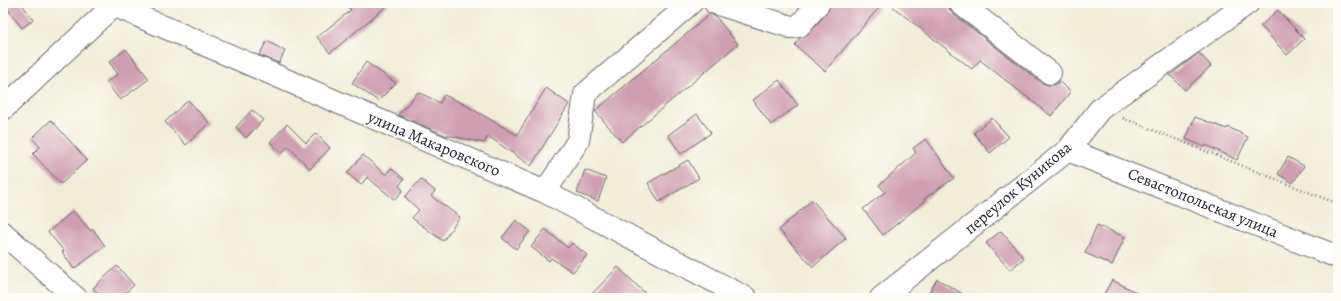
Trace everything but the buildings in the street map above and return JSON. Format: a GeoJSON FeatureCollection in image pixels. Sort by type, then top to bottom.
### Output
{"type":"FeatureCollection","features":[{"type":"Feature","properties":{"kind":"street"},"geometry":{"type":"LineString","coordinates":[[545,192],[578,141],[585,94],[691,3]]}},
{"type":"Feature","properties":{"kind":"street"},"geometry":{"type":"LineString","coordinates":[[715,3],[791,27],[799,26],[819,3]]}},
{"type":"Feature","properties":{"kind":"street"},"geometry":{"type":"LineString","coordinates":[[960,3],[1050,73]]}},
{"type":"Feature","properties":{"kind":"street","name":"переулок Куникова"},"geometry":{"type":"LineString","coordinates":[[881,298],[1068,150],[1100,108],[1248,3]]}},
{"type":"Feature","properties":{"kind":"street"},"geometry":{"type":"LineString","coordinates":[[3,109],[115,4]]}},
{"type":"Feature","properties":{"kind":"street","name":"улица Макаровского"},"geometry":{"type":"LineString","coordinates":[[115,4],[545,192],[746,298]]}},
{"type":"Feature","properties":{"kind":"street","name":"Севастопольская улица"},"geometry":{"type":"LineString","coordinates":[[1068,150],[1338,256]]}},
{"type":"Feature","properties":{"kind":"street"},"geometry":{"type":"LineString","coordinates":[[3,233],[76,298]]}},
{"type":"Feature","properties":{"kind":"path"},"geometry":{"type":"LineString","coordinates":[[1100,108],[1338,204]]}}]}
